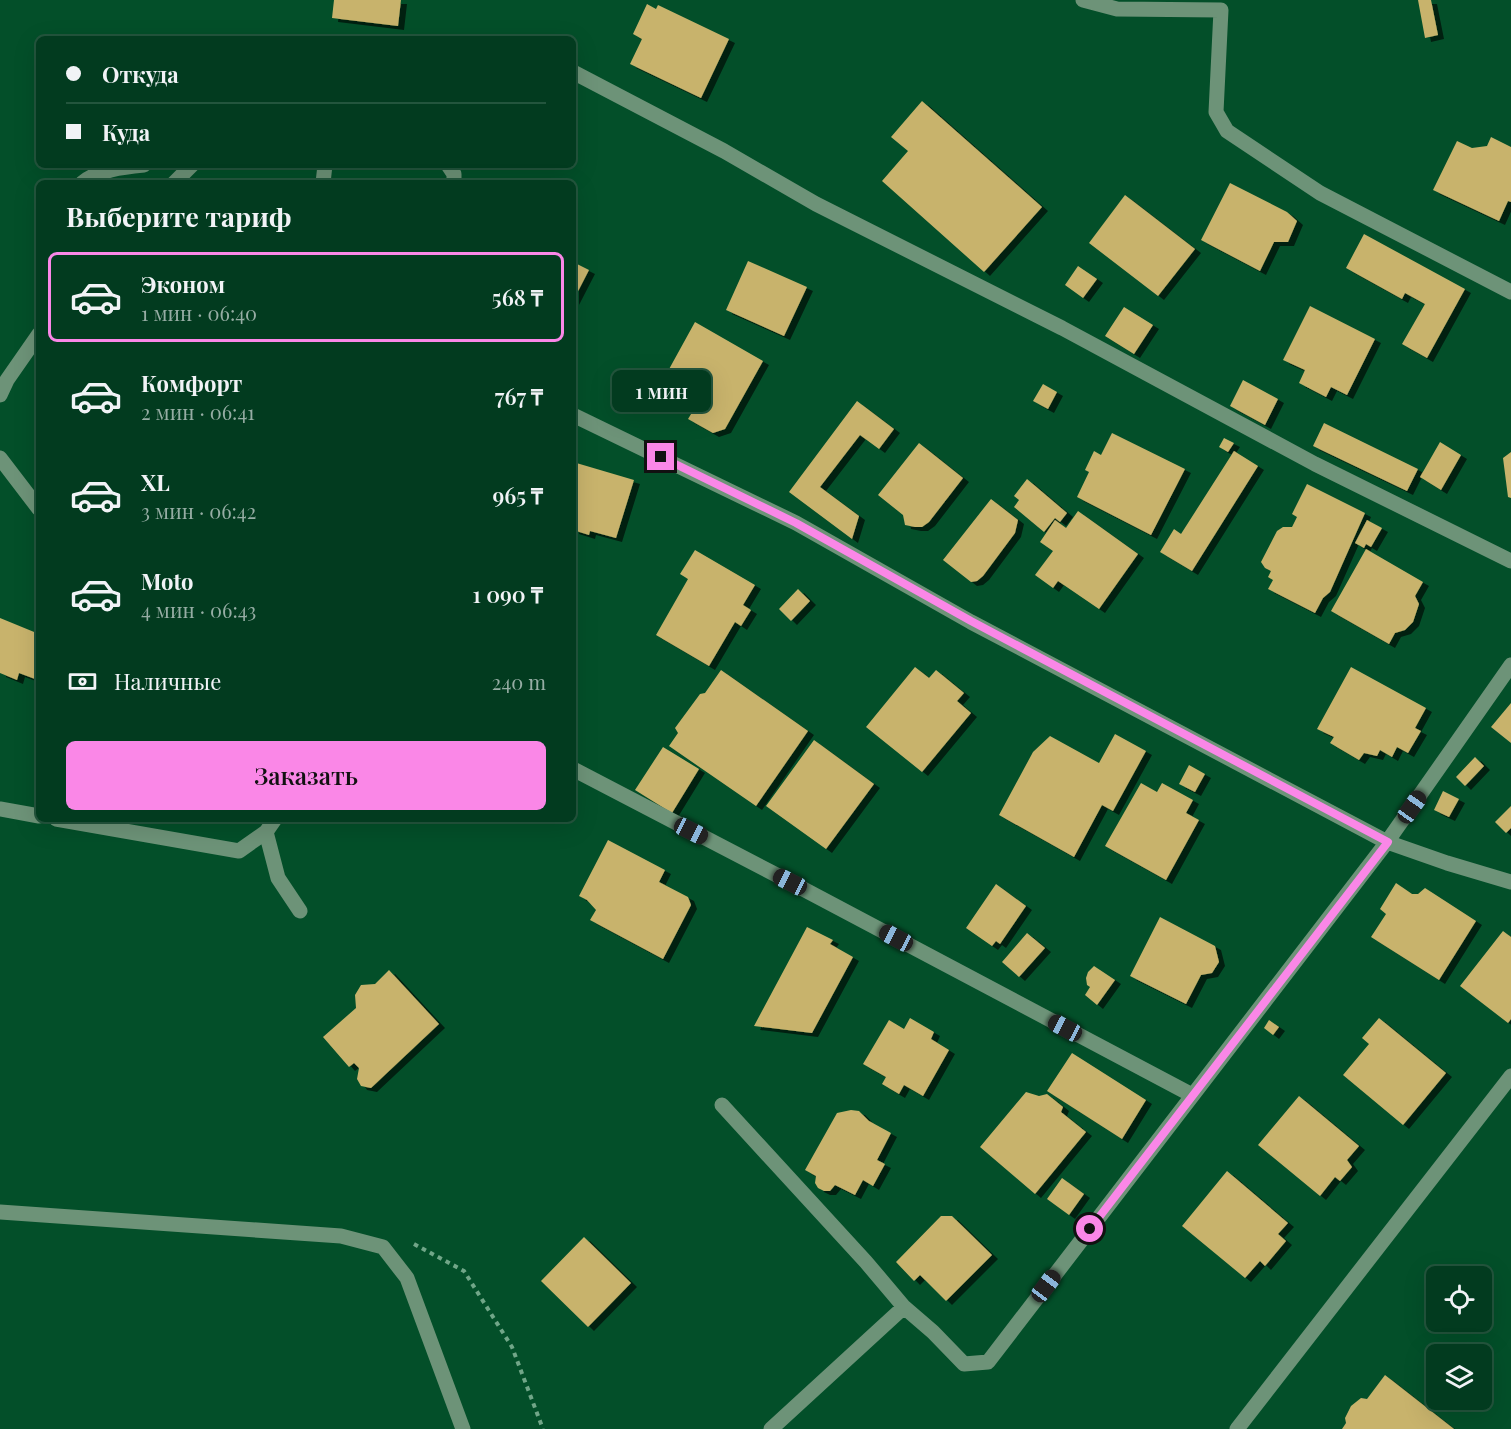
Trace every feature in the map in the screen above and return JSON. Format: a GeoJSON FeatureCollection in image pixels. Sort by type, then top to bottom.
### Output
{"type":"FeatureCollection","features":[{"type":"Feature","properties":{"kind":"street"},"geometry":{"type":"LineString","coordinates":[[1083,0],[1117,9],[1222,5],[1216,112],[1227,131],[1320,193],[1511,292]]}},
{"type":"Feature","properties":{"kind":"street"},"geometry":{"type":"LineString","coordinates":[[576,74],[816,204],[1062,328],[1315,464],[1511,561]]}},
{"type":"Feature","properties":{"kind":"street"},"geometry":{"type":"LineString","coordinates":[[86,180],[91,176],[122,168]]}},
{"type":"Feature","properties":{"kind":"street"},"geometry":{"type":"LineString","coordinates":[[177,180],[189,168]]}},
{"type":"Feature","properties":{"kind":"street"},"geometry":{"type":"LineString","coordinates":[[0,395],[36,339]]}},
{"type":"Feature","properties":{"kind":"street"},"geometry":{"type":"LineString","coordinates":[[576,416],[796,523],[971,621],[1388,842],[1511,882]]}},
{"type":"Feature","properties":{"kind":"street"},"geometry":{"type":"LineString","coordinates":[[0,458],[36,505]]}},
{"type":"Feature","properties":{"kind":"street"},"geometry":{"type":"LineString","coordinates":[[723,1105],[866,1262],[903,1307],[933,1332],[964,1364],[988,1362],[1388,842],[1511,665]]}},
{"type":"Feature","properties":{"kind":"street"},"geometry":{"type":"LineString","coordinates":[[576,771],[1192,1095]]}},
{"type":"Feature","properties":{"kind":"street"},"geometry":{"type":"LineString","coordinates":[[0,809],[36,815]]}},
{"type":"Feature","properties":{"kind":"street"},"geometry":{"type":"LineString","coordinates":[[74,822],[239,850],[266,832],[272,822]]}},
{"type":"Feature","properties":{"kind":"street"},"geometry":{"type":"LineString","coordinates":[[266,832],[278,879],[300,911]]}},
{"type":"Feature","properties":{"kind":"street"},"geometry":{"type":"LineString","coordinates":[[1237,1429],[1511,1076]]}},
{"type":"Feature","properties":{"kind":"street"},"geometry":{"type":"LineString","coordinates":[[0,1212],[341,1236],[383,1247],[407,1278],[463,1429]]}},
{"type":"Feature","properties":{"kind":"street"},"geometry":{"type":"LineString","coordinates":[[771,1429],[903,1307]]}},
{"type":"Feature","properties":{"kind":"path"},"geometry":{"type":"LineString","coordinates":[[383,1247],[416,1244],[464,1271],[512,1347],[543,1429]]}},
{"type":"Feature","properties":{"kind":"building"},"geometry":{"type":"Polygon","coordinates":[[[334,0],[401,0],[398,26],[332,18],[334,0]]]}},
{"type":"Feature","properties":{"kind":"building"},"geometry":{"type":"Polygon","coordinates":[[[1418,0],[1431,0],[1438,35],[1425,38],[1418,0]]]}},
{"type":"Feature","properties":{"kind":"building"},"geometry":{"type":"Polygon","coordinates":[[[647,4],[656,9],[658,5],[729,39],[701,98],[630,64],[642,39],[633,34],[647,4]]]}},
{"type":"Feature","properties":{"kind":"building"},"geometry":{"type":"Polygon","coordinates":[[[922,101],[1042,207],[984,272],[882,181],[908,151],[891,137],[922,101]]]}},
{"type":"Feature","properties":{"kind":"building"},"geometry":{"type":"Polygon","coordinates":[[[1491,137],[1511,147],[1511,202],[1508,201],[1499,221],[1433,190],[1457,141],[1472,148],[1487,146],[1491,137]]]}},
{"type":"Feature","properties":{"kind":"building"},"geometry":{"type":"Polygon","coordinates":[[[1230,183],[1287,212],[1297,221],[1288,242],[1274,242],[1260,271],[1201,240],[1230,183]]]}},
{"type":"Feature","properties":{"kind":"building"},"geometry":{"type":"Polygon","coordinates":[[[1125,195],[1195,249],[1158,296],[1089,243],[1125,195]]]}},
{"type":"Feature","properties":{"kind":"building"},"geometry":{"type":"Polygon","coordinates":[[[1364,234],[1465,289],[1427,358],[1402,344],[1425,304],[1405,293],[1402,299],[1346,268],[1364,234]]]}},
{"type":"Feature","properties":{"kind":"building"},"geometry":{"type":"Polygon","coordinates":[[[748,261],[807,287],[784,336],[726,310],[748,261]]]}},
{"type":"Feature","properties":{"kind":"building"},"geometry":{"type":"Polygon","coordinates":[[[576,264],[589,270],[576,295],[576,264]]]}},
{"type":"Feature","properties":{"kind":"building"},"geometry":{"type":"Polygon","coordinates":[[[1078,266],[1097,279],[1083,298],[1065,285],[1078,266]]]}},
{"type":"Feature","properties":{"kind":"building"},"geometry":{"type":"Polygon","coordinates":[[[1310,306],[1375,339],[1347,395],[1331,387],[1326,397],[1299,383],[1305,370],[1283,360],[1310,306]]]}},
{"type":"Feature","properties":{"kind":"building"},"geometry":{"type":"Polygon","coordinates":[[[1124,307],[1153,325],[1134,354],[1105,336],[1124,307]]]}},
{"type":"Feature","properties":{"kind":"building"},"geometry":{"type":"Polygon","coordinates":[[[695,322],[763,361],[725,429],[713,433],[688,419],[696,406],[682,398],[679,403],[657,391],[695,322]]]}},
{"type":"Feature","properties":{"kind":"building"},"geometry":{"type":"Polygon","coordinates":[[[1243,380],[1278,399],[1265,425],[1230,406],[1243,380]]]}},
{"type":"Feature","properties":{"kind":"building"},"geometry":{"type":"Polygon","coordinates":[[[1043,384],[1057,392],[1048,409],[1033,401],[1043,384]]]}},
{"type":"Feature","properties":{"kind":"building"},"geometry":{"type":"Polygon","coordinates":[[[857,401],[894,429],[879,449],[860,435],[820,487],[859,516],[852,539],[789,492],[857,401]]]}},
{"type":"Feature","properties":{"kind":"building"},"geometry":{"type":"Polygon","coordinates":[[[1324,423],[1418,469],[1407,491],[1313,446],[1324,423]]]}},
{"type":"Feature","properties":{"kind":"building"},"geometry":{"type":"Polygon","coordinates":[[[1112,433],[1185,469],[1151,535],[1077,497],[1089,472],[1085,470],[1094,451],[1101,455],[1112,433]]]}},
{"type":"Feature","properties":{"kind":"building"},"geometry":{"type":"Polygon","coordinates":[[[1224,438],[1234,443],[1228,452],[1219,447],[1224,438]]]}},
{"type":"Feature","properties":{"kind":"building"},"geometry":{"type":"Polygon","coordinates":[[[1440,442],[1461,455],[1441,490],[1420,477],[1440,442]]]}},
{"type":"Feature","properties":{"kind":"building"},"geometry":{"type":"Polygon","coordinates":[[[919,443],[963,478],[929,522],[922,527],[915,527],[905,525],[903,515],[878,495],[919,443]]]}},
{"type":"Feature","properties":{"kind":"building"},"geometry":{"type":"Polygon","coordinates":[[[1234,451],[1258,466],[1192,571],[1160,552],[1174,529],[1181,534],[1234,451]]]}},
{"type":"Feature","properties":{"kind":"building"},"geometry":{"type":"Polygon","coordinates":[[[1511,452],[1511,498],[1508,497],[1503,458],[1511,452]]]}},
{"type":"Feature","properties":{"kind":"building"},"geometry":{"type":"Polygon","coordinates":[[[576,463],[634,480],[616,538],[590,531],[589,535],[576,531],[576,463]]]}},
{"type":"Feature","properties":{"kind":"building"},"geometry":{"type":"Polygon","coordinates":[[[1027,479],[1067,513],[1060,522],[1055,518],[1044,532],[1014,507],[1019,500],[1014,496],[1027,479]]]}},
{"type":"Feature","properties":{"kind":"building"},"geometry":{"type":"Polygon","coordinates":[[[1307,484],[1365,513],[1330,592],[1323,598],[1315,613],[1268,589],[1273,580],[1268,577],[1271,571],[1261,562],[1277,531],[1283,527],[1292,527],[1297,517],[1292,514],[1307,484]]]}},
{"type":"Feature","properties":{"kind":"building"},"geometry":{"type":"Polygon","coordinates":[[[991,499],[1018,520],[1015,533],[983,576],[971,582],[943,560],[991,499]]]}},
{"type":"Feature","properties":{"kind":"building"},"geometry":{"type":"Polygon","coordinates":[[[1078,511],[1138,554],[1099,609],[1058,581],[1053,588],[1035,575],[1053,551],[1040,542],[1055,520],[1066,528],[1078,511]]]}},
{"type":"Feature","properties":{"kind":"building"},"geometry":{"type":"Polygon","coordinates":[[[1367,520],[1382,528],[1371,547],[1366,544],[1364,548],[1355,543],[1367,520]]]}},
{"type":"Feature","properties":{"kind":"building"},"geometry":{"type":"Polygon","coordinates":[[[1366,549],[1423,582],[1415,596],[1419,604],[1413,622],[1405,630],[1395,633],[1389,644],[1331,611],[1366,549]]]}},
{"type":"Feature","properties":{"kind":"building"},"geometry":{"type":"Polygon","coordinates":[[[695,550],[755,585],[743,605],[751,610],[741,626],[735,622],[709,666],[656,635],[688,579],[680,574],[695,550]]]}},
{"type":"Feature","properties":{"kind":"building"},"geometry":{"type":"Polygon","coordinates":[[[798,589],[810,601],[791,621],[779,609],[798,589]]]}},
{"type":"Feature","properties":{"kind":"building"},"geometry":{"type":"Polygon","coordinates":[[[0,618],[36,633],[36,677],[35,679],[19,673],[17,680],[0,673],[0,618]]]}},
{"type":"Feature","properties":{"kind":"building"},"geometry":{"type":"Polygon","coordinates":[[[915,667],[929,678],[936,670],[964,693],[957,701],[971,713],[922,772],[866,727],[915,667]]]}},
{"type":"Feature","properties":{"kind":"building"},"geometry":{"type":"Polygon","coordinates":[[[1351,667],[1426,708],[1415,728],[1421,731],[1408,753],[1397,747],[1392,757],[1380,750],[1377,756],[1364,753],[1359,760],[1330,743],[1334,737],[1317,729],[1351,667]]]}},
{"type":"Feature","properties":{"kind":"building"},"geometry":{"type":"Polygon","coordinates":[[[721,670],[808,731],[756,806],[669,746],[678,733],[675,728],[721,670]]]}},
{"type":"Feature","properties":{"kind":"building"},"geometry":{"type":"Polygon","coordinates":[[[1511,703],[1511,743],[1491,727],[1511,703]]]}},
{"type":"Feature","properties":{"kind":"building"},"geometry":{"type":"Polygon","coordinates":[[[1115,734],[1146,751],[1113,811],[1102,805],[1074,857],[999,815],[1033,752],[1050,736],[1099,763],[1115,734]]]}},
{"type":"Feature","properties":{"kind":"building"},"geometry":{"type":"Polygon","coordinates":[[[814,740],[874,784],[826,849],[766,806],[814,740]]]}},
{"type":"Feature","properties":{"kind":"building"},"geometry":{"type":"Polygon","coordinates":[[[663,747],[699,769],[672,813],[635,790],[663,747]]]}},
{"type":"Feature","properties":{"kind":"building"},"geometry":{"type":"Polygon","coordinates":[[[1475,757],[1484,766],[1465,786],[1456,777],[1475,757]]]}},
{"type":"Feature","properties":{"kind":"building"},"geometry":{"type":"Polygon","coordinates":[[[1189,765],[1205,774],[1195,792],[1179,784],[1189,765]]]}},
{"type":"Feature","properties":{"kind":"building"},"geometry":{"type":"Polygon","coordinates":[[[1141,783],[1157,792],[1162,783],[1193,800],[1186,813],[1199,820],[1166,880],[1105,846],[1141,783]]]}},
{"type":"Feature","properties":{"kind":"building"},"geometry":{"type":"Polygon","coordinates":[[[1443,791],[1459,799],[1449,817],[1434,810],[1443,791]]]}},
{"type":"Feature","properties":{"kind":"building"},"geometry":{"type":"Polygon","coordinates":[[[1511,806],[1511,828],[1506,833],[1495,822],[1511,806]]]}},
{"type":"Feature","properties":{"kind":"building"},"geometry":{"type":"Polygon","coordinates":[[[608,840],[665,870],[659,882],[688,897],[691,905],[663,959],[590,920],[596,910],[587,900],[579,896],[608,840]]]}},
{"type":"Feature","properties":{"kind":"building"},"geometry":{"type":"Polygon","coordinates":[[[1396,883],[1412,894],[1418,894],[1425,888],[1476,921],[1439,980],[1371,937],[1386,914],[1380,909],[1396,883]]]}},
{"type":"Feature","properties":{"kind":"building"},"geometry":{"type":"Polygon","coordinates":[[[996,884],[1026,906],[1000,944],[996,941],[992,946],[966,928],[996,884]]]}},
{"type":"Feature","properties":{"kind":"building"},"geometry":{"type":"Polygon","coordinates":[[[1160,917],[1215,946],[1219,962],[1212,973],[1201,975],[1186,1004],[1130,976],[1160,917]]]}},
{"type":"Feature","properties":{"kind":"building"},"geometry":{"type":"Polygon","coordinates":[[[807,927],[833,940],[830,944],[853,957],[812,1033],[754,1026],[807,927]]]}},
{"type":"Feature","properties":{"kind":"building"},"geometry":{"type":"Polygon","coordinates":[[[1503,931],[1511,937],[1511,1019],[1508,1023],[1460,986],[1503,931]]]}},
{"type":"Feature","properties":{"kind":"building"},"geometry":{"type":"Polygon","coordinates":[[[1027,933],[1045,948],[1019,977],[1002,962],[1027,933]]]}},
{"type":"Feature","properties":{"kind":"building"},"geometry":{"type":"Polygon","coordinates":[[[1094,966],[1115,980],[1097,1005],[1085,995],[1090,987],[1087,985],[1086,978],[1094,966]]]}},
{"type":"Feature","properties":{"kind":"building"},"geometry":{"type":"Polygon","coordinates":[[[389,970],[439,1024],[371,1088],[361,1086],[357,1079],[359,1068],[354,1063],[349,1067],[323,1037],[356,1008],[355,995],[361,985],[375,984],[389,970]]]}},
{"type":"Feature","properties":{"kind":"building"},"geometry":{"type":"Polygon","coordinates":[[[910,1018],[934,1032],[931,1039],[949,1050],[923,1096],[904,1085],[899,1094],[882,1084],[886,1077],[863,1064],[889,1020],[904,1029],[910,1018]]]}},
{"type":"Feature","properties":{"kind":"building"},"geometry":{"type":"Polygon","coordinates":[[[1379,1018],[1446,1073],[1403,1125],[1343,1075],[1369,1044],[1362,1038],[1379,1018]]]}},
{"type":"Feature","properties":{"kind":"building"},"geometry":{"type":"Polygon","coordinates":[[[1269,1020],[1279,1027],[1273,1035],[1264,1028],[1269,1020]]]}},
{"type":"Feature","properties":{"kind":"building"},"geometry":{"type":"Polygon","coordinates":[[[1072,1053],[1146,1100],[1122,1139],[1047,1091],[1072,1053]]]}},
{"type":"Feature","properties":{"kind":"building"},"geometry":{"type":"Polygon","coordinates":[[[1026,1092],[1039,1096],[1047,1094],[1063,1107],[1061,1112],[1086,1132],[1035,1194],[980,1147],[1026,1092]]]}},
{"type":"Feature","properties":{"kind":"building"},"geometry":{"type":"Polygon","coordinates":[[[1299,1096],[1359,1146],[1347,1160],[1352,1167],[1340,1181],[1335,1177],[1320,1196],[1258,1145],[1299,1096]]]}},
{"type":"Feature","properties":{"kind":"building"},"geometry":{"type":"Polygon","coordinates":[[[859,1111],[869,1121],[891,1133],[877,1160],[885,1164],[873,1186],[863,1180],[855,1195],[835,1185],[830,1191],[824,1191],[815,1183],[816,1176],[805,1170],[837,1113],[859,1111]]]}},
{"type":"Feature","properties":{"kind":"building"},"geometry":{"type":"Polygon","coordinates":[[[1227,1171],[1288,1223],[1278,1234],[1286,1241],[1265,1266],[1260,1261],[1245,1278],[1182,1226],[1227,1171]]]}},
{"type":"Feature","properties":{"kind":"building"},"geometry":{"type":"Polygon","coordinates":[[[1062,1178],[1084,1194],[1069,1215],[1047,1199],[1062,1178]]]}},
{"type":"Feature","properties":{"kind":"building"},"geometry":{"type":"Polygon","coordinates":[[[941,1216],[952,1216],[992,1255],[946,1301],[920,1275],[914,1281],[896,1262],[941,1216]]]}},
{"type":"Feature","properties":{"kind":"building"},"geometry":{"type":"Polygon","coordinates":[[[584,1237],[631,1283],[588,1327],[541,1281],[584,1237]]]}},
{"type":"Feature","properties":{"kind":"building"},"geometry":{"type":"Polygon","coordinates":[[[1385,1375],[1426,1407],[1426,1410],[1430,1410],[1454,1429],[1342,1429],[1351,1406],[1361,1398],[1367,1399],[1385,1375]]]}},
{"type":"Feature","properties":{"kind":"route"},"geometry":{"type":"LineString","coordinates":[[661,457],[796,523],[971,621],[1388,842],[1090,1229]]}}]}
